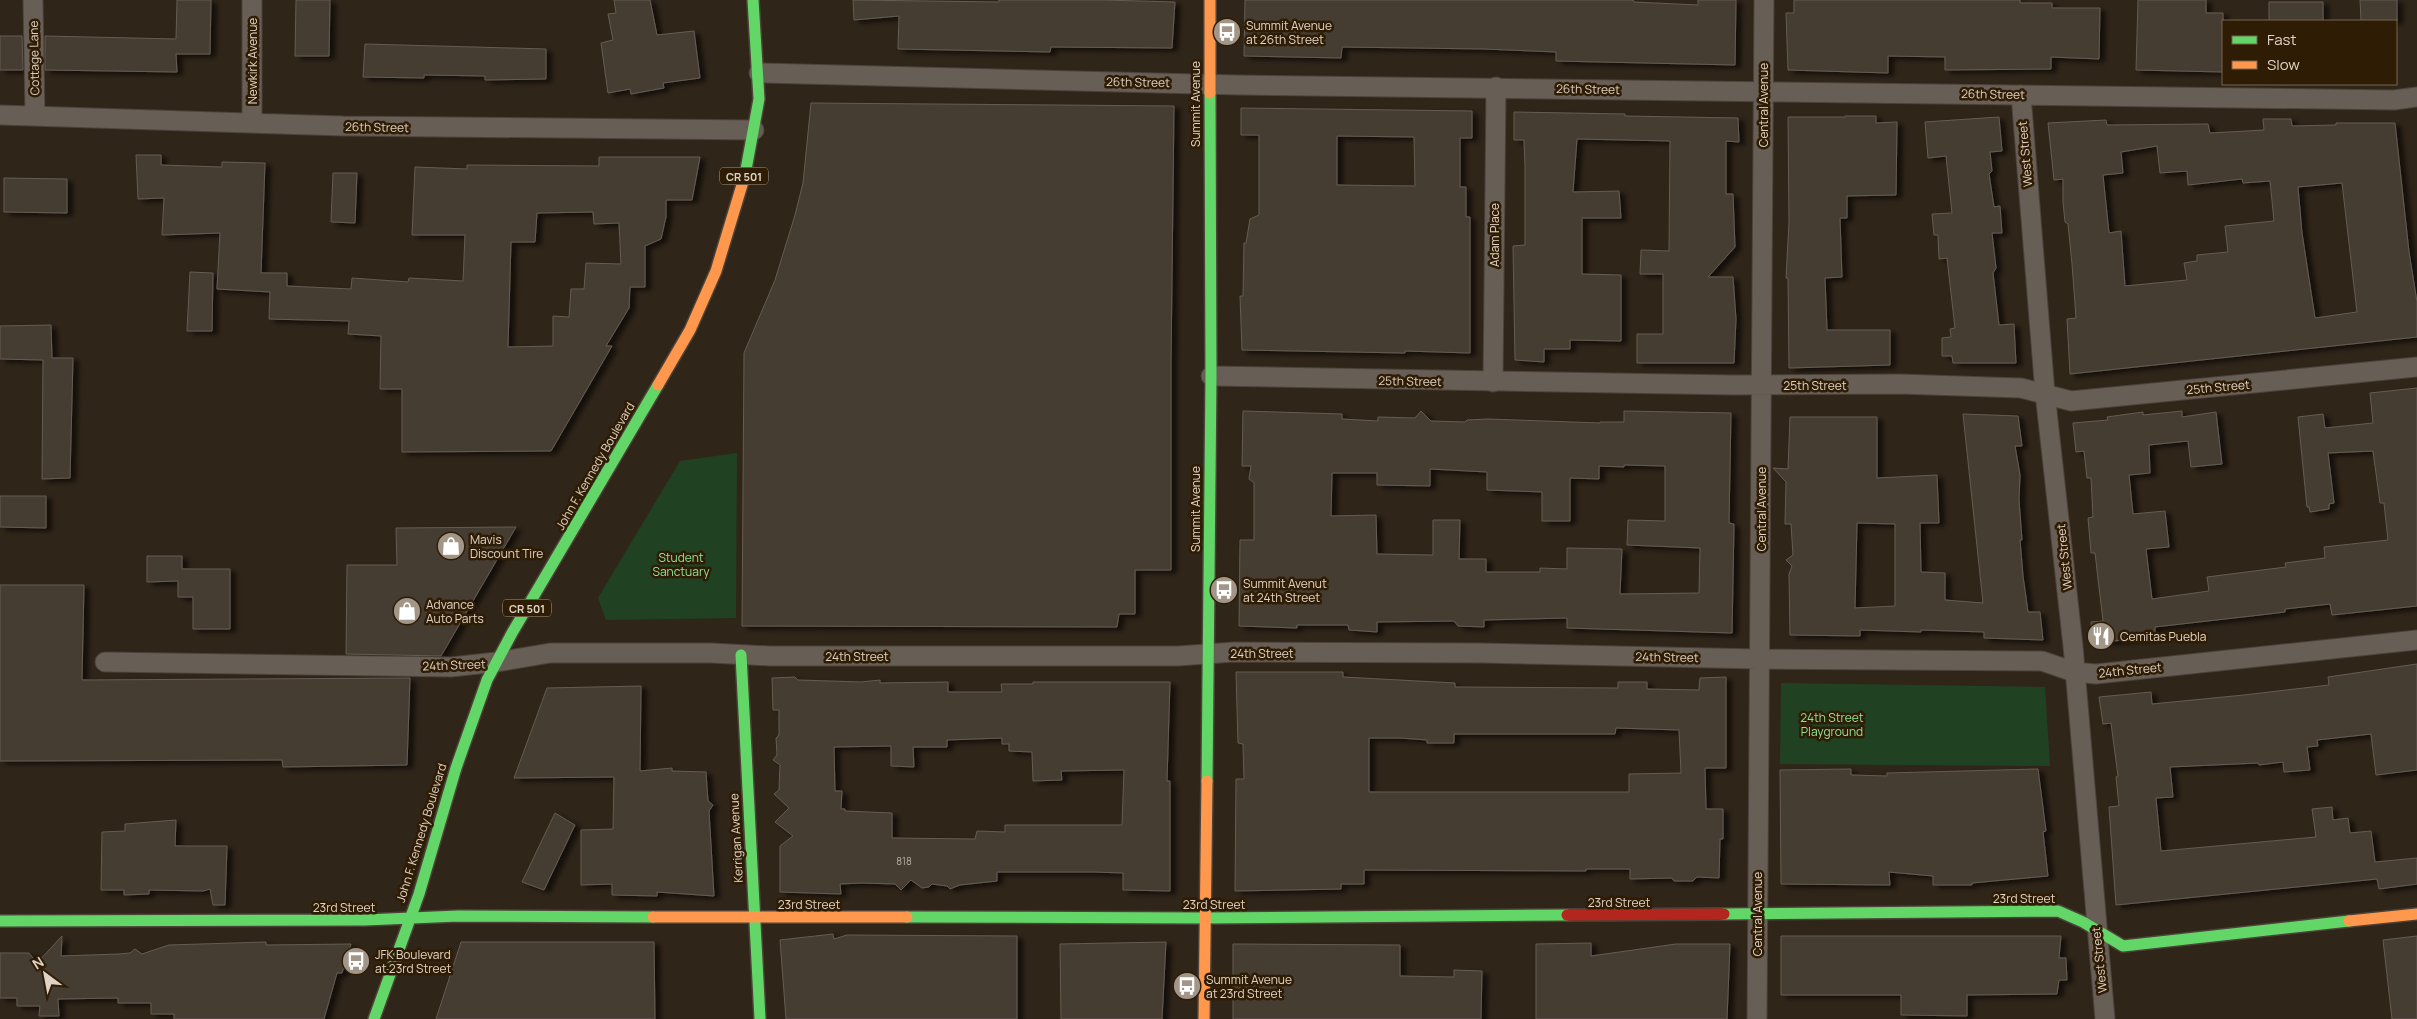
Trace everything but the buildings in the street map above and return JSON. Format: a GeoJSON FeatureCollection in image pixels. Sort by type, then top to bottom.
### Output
{"type":"FeatureCollection","features":[{"type":"Feature","properties":{"kind":"street","name":"Cottage Lane"},"geometry":{"type":"LineString","coordinates":[[33,0],[35,116]]}},
{"type":"Feature","properties":{"kind":"street","name":"Newkirk Avenue"},"geometry":{"type":"LineString","coordinates":[[252,0],[252,123]]}},
{"type":"Feature","properties":{"kind":"street","name":"John F. Kennedy Boulevard"},"geometry":{"type":"LineString","coordinates":[[374,1019],[418,894],[456,768],[487,680],[690,330],[716,271],[748,161],[759,99],[759,73],[753,0]]}},
{"type":"Feature","properties":{"kind":"street","name":"Summit Avenue"},"geometry":{"type":"LineString","coordinates":[[1204,1019],[1210,376],[1210,0]]}},
{"type":"Feature","properties":{"kind":"street","name":"Central Avenue"},"geometry":{"type":"LineString","coordinates":[[1757,1019],[1764,0]]}},
{"type":"Feature","properties":{"kind":"street","name":"26th Street"},"geometry":{"type":"LineString","coordinates":[[759,73],[1496,88],[2394,100],[2417,97]]}},
{"type":"Feature","properties":{"kind":"street","name":"Adam Place"},"geometry":{"type":"LineString","coordinates":[[1494,382],[1496,88]]}},
{"type":"Feature","properties":{"kind":"street","name":"West Street"},"geometry":{"type":"LineString","coordinates":[[2021,94],[2045,394],[2073,646],[2105,1019]]}},
{"type":"Feature","properties":{"kind":"street","name":"26th Street"},"geometry":{"type":"LineString","coordinates":[[0,116],[537,129],[754,130]]}},
{"type":"Feature","properties":{"kind":"street","name":"25th Street"},"geometry":{"type":"LineString","coordinates":[[1210,376],[1494,382],[1761,385],[1899,384],[2021,388],[2071,401],[2417,367]]}},
{"type":"Feature","properties":{"kind":"street","name":"24th Street"},"geometry":{"type":"LineString","coordinates":[[105,662],[451,666],[497,662],[550,652],[741,655],[1120,656],[1234,652],[1480,653],[1759,659],[2042,662],[2074,672],[2096,674],[2417,640]]}},
{"type":"Feature","properties":{"kind":"street","name":"Kerrigan Avenue"},"geometry":{"type":"LineString","coordinates":[[741,655],[760,1019]]}},
{"type":"Feature","properties":{"kind":"street","name":"23rd Street"},"geometry":{"type":"LineString","coordinates":[[0,921],[408,920],[458,916],[1206,918],[1757,915],[2058,911],[2084,921],[2096,931],[2123,946],[2417,914]]}},
{"type":"Feature","properties":{"kind":"green space","name":"Student Sanctuary"},"geometry":{"type":"Polygon","coordinates":[[[737,453],[736,618],[606,620],[598,598],[680,461],[737,453]]]}},
{"type":"Feature","properties":{"kind":"green space","name":"24th Street Playground"},"geometry":{"type":"Polygon","coordinates":[[[1781,683],[2045,687],[2050,766],[1780,764],[1781,683]]]}},
{"type":"Feature","properties":{"kind":"traffic: fast"},"geometry":{"type":"LineString","coordinates":[[745,175],[759,99],[753,0]]}},
{"type":"Feature","properties":{"kind":"traffic: fast"},"geometry":{"type":"LineString","coordinates":[[1207,781],[1211,376],[1210,93]]}},
{"type":"Feature","properties":{"kind":"traffic: fast"},"geometry":{"type":"LineString","coordinates":[[374,1019],[419,894],[456,768],[487,680],[512,633],[658,385]]}},
{"type":"Feature","properties":{"kind":"traffic: fast"},"geometry":{"type":"LineString","coordinates":[[741,655],[760,1019]]}},
{"type":"Feature","properties":{"kind":"traffic: fast"},"geometry":{"type":"LineString","coordinates":[[1724,914],[2058,911],[2083,922],[2123,946],[2349,921]]}},
{"type":"Feature","properties":{"kind":"traffic: fast"},"geometry":{"type":"LineString","coordinates":[[907,917],[1206,918],[1567,915]]}},
{"type":"Feature","properties":{"kind":"traffic: fast"},"geometry":{"type":"LineString","coordinates":[[0,921],[365,920],[458,916],[653,917]]}},
{"type":"Feature","properties":{"kind":"traffic: slow"},"geometry":{"type":"LineString","coordinates":[[1210,0],[1210,93]]}},
{"type":"Feature","properties":{"kind":"traffic: slow"},"geometry":{"type":"LineString","coordinates":[[658,385],[690,330],[716,271],[745,175]]}},
{"type":"Feature","properties":{"kind":"traffic: slow"},"geometry":{"type":"LineString","coordinates":[[1204,1019],[1207,781]]}},
{"type":"Feature","properties":{"kind":"traffic: slow"},"geometry":{"type":"LineString","coordinates":[[2349,921],[2417,914]]}},
{"type":"Feature","properties":{"kind":"traffic: slow"},"geometry":{"type":"LineString","coordinates":[[653,917],[907,917]]}},
{"type":"Feature","properties":{"kind":"traffic: jam"},"geometry":{"type":"LineString","coordinates":[[1567,915],[1724,914]]}},
{"type":"Feature","properties":{"kind":"place","name":"Summit Avenue at 26th Street"},"geometry":{"type":"Point","coordinates":[1227,32]}},
{"type":"Feature","properties":{"kind":"place","name":"Mavis Discount Tire"},"geometry":{"type":"Point","coordinates":[451,546]}},
{"type":"Feature","properties":{"kind":"place","name":"Summit Avenut at 24th Street"},"geometry":{"type":"Point","coordinates":[1224,590]}},
{"type":"Feature","properties":{"kind":"place","name":"Advance Auto Parts"},"geometry":{"type":"Point","coordinates":[407,611]}},
{"type":"Feature","properties":{"kind":"place","name":"Cemitas Puebla"},"geometry":{"type":"Point","coordinates":[2101,636]}},
{"type":"Feature","properties":{"kind":"place","name":"JFK Boulevard at 23rd Street"},"geometry":{"type":"Point","coordinates":[356,961]}},
{"type":"Feature","properties":{"kind":"place","name":"Summit Avenue at 23rd Street"},"geometry":{"type":"Point","coordinates":[1187,986]}}]}
